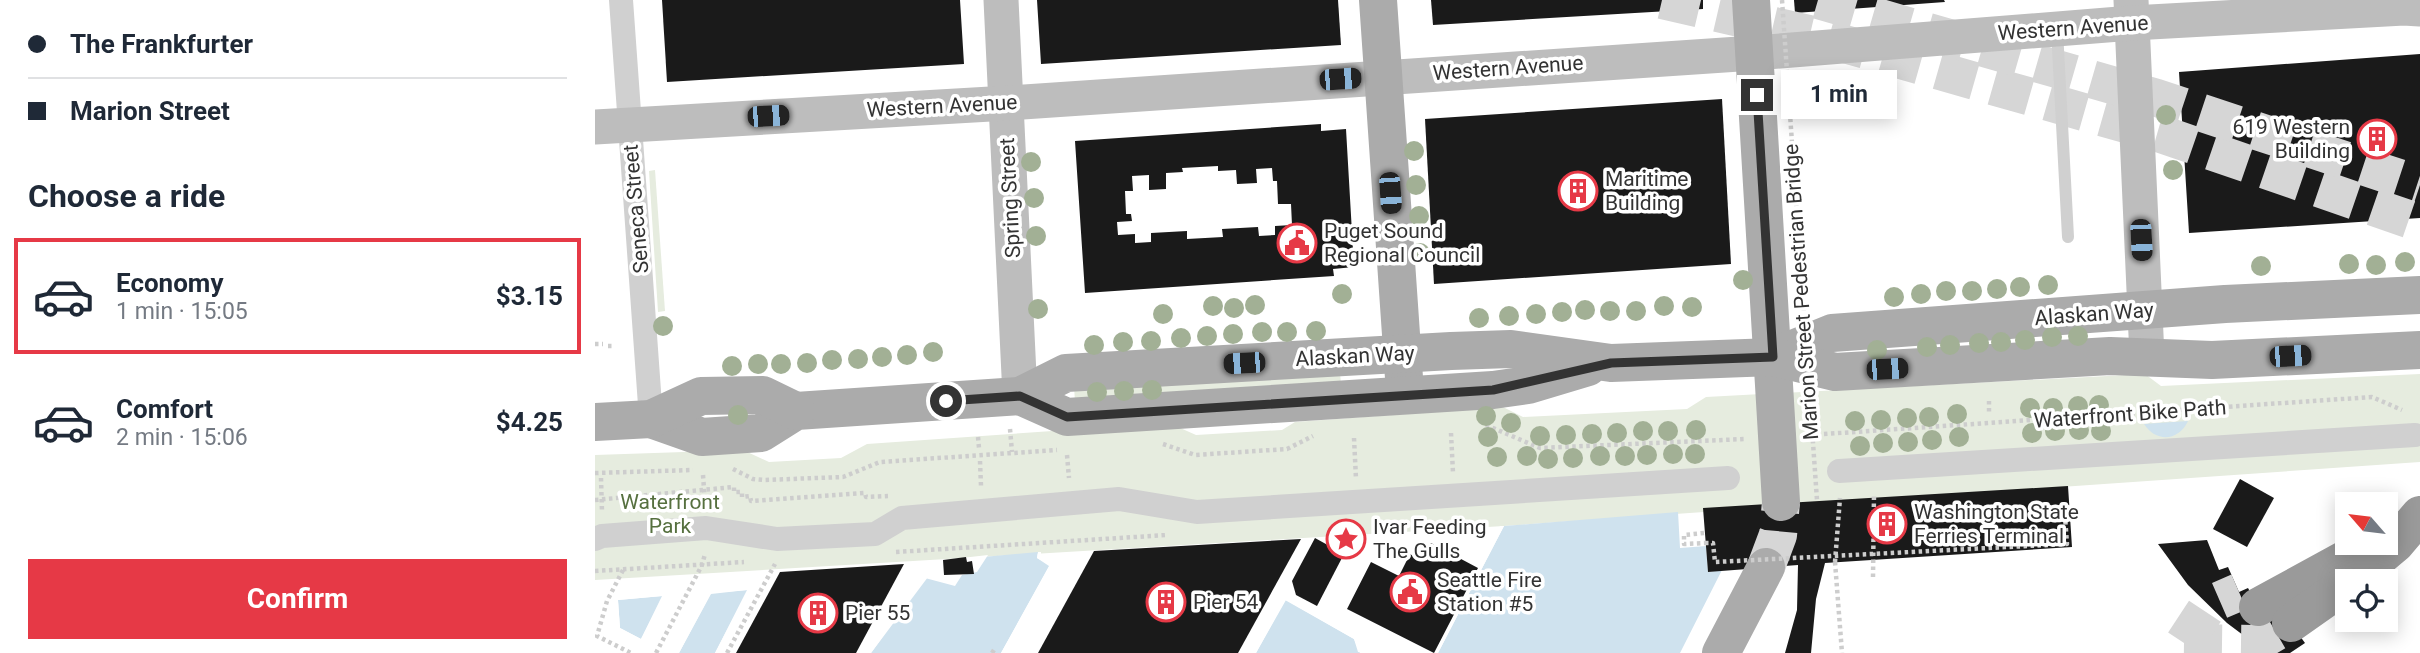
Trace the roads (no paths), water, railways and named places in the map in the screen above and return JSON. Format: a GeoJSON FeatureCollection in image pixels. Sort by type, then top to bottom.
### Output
{"type":"FeatureCollection","features":[{"type":"Feature","properties":{"kind":"highway"},"geometry":{"type":"LineString","coordinates":[[2398,519],[2420,513]]}},
{"type":"Feature","properties":{"kind":"highway"},"geometry":{"type":"LineString","coordinates":[[2398,528],[2420,513]]}},
{"type":"Feature","properties":{"kind":"highway"},"geometry":{"type":"LineString","coordinates":[[2365,569],[2395,544],[2420,513]]}},
{"type":"Feature","properties":{"kind":"highway"},"geometry":{"type":"LineString","coordinates":[[2263,607],[2335,550]]}},
{"type":"Feature","properties":{"kind":"highway"},"geometry":{"type":"LineString","coordinates":[[2263,607],[2354,555]]}},
{"type":"Feature","properties":{"kind":"highway"},"geometry":{"type":"LineString","coordinates":[[2263,607],[2335,586]]}},
{"type":"Feature","properties":{"kind":"main road","name":"Spring Street"},"geometry":{"type":"LineString","coordinates":[[1001,0],[1020,396]]}},
{"type":"Feature","properties":{"kind":"main road"},"geometry":{"type":"LineString","coordinates":[[1378,0],[1400,354],[1406,396]]}},
{"type":"Feature","properties":{"kind":"main road"},"geometry":{"type":"LineString","coordinates":[[1751,0],[1773,357],[1799,501]]}},
{"type":"Feature","properties":{"kind":"main road","name":"Western Avenue"},"geometry":{"type":"LineString","coordinates":[[612,126],[1008,103],[1754,52],[2057,29],[2131,12],[2420,9]]}},
{"type":"Feature","properties":{"kind":"main road"},"geometry":{"type":"LineString","coordinates":[[2131,12],[2147,357]]}},
{"type":"Feature","properties":{"kind":"main road","name":"Alaskan Way"},"geometry":{"type":"LineString","coordinates":[[1773,357],[1832,333],[2144,310],[2420,295]]}},
{"type":"Feature","properties":{"kind":"main road","name":"Alaskan Way"},"geometry":{"type":"LineString","coordinates":[[595,422],[651,419],[701,396],[763,395],[796,411],[1020,396],[1066,373],[1511,349],[1611,363],[1773,357],[1835,372],[2147,357],[2213,360],[2420,350]]}},
{"type":"Feature","properties":{"kind":"main road","name":"Alaskan Way"},"geometry":{"type":"LineString","coordinates":[[1020,396],[1067,417],[1511,388],[1611,363]]}},
{"type":"Feature","properties":{"kind":"main road"},"geometry":{"type":"LineString","coordinates":[[1721,653],[1766,567]]}},
{"type":"Feature","properties":{"kind":"street","name":"Seneca Street"},"geometry":{"type":"LineString","coordinates":[[621,0],[612,126],[635,165],[651,419]]}},
{"type":"Feature","properties":{"kind":"street"},"geometry":{"type":"LineString","coordinates":[[1839,471],[2413,424]]}},
{"type":"Feature","properties":{"kind":"street"},"geometry":{"type":"LineString","coordinates":[[595,539],[602,536],[706,528],[777,539],[875,534],[902,518],[1119,499],[1197,512],[1728,478]]}},
{"type":"Feature","properties":{"kind":"lane"},"geometry":{"type":"LineString","coordinates":[[2057,29],[2068,237]]}},
{"type":"Feature","properties":{"kind":"water"},"geometry":{"type":"Polygon","coordinates":[[[2188,421],[2179,433],[2167,437],[2155,434],[2144,424],[2188,421]]]}},
{"type":"Feature","properties":{"kind":"water"},"geometry":{"type":"Polygon","coordinates":[[[1678,512],[1680,548],[1706,546],[1708,572],[1722,570],[1680,653],[1438,653],[1504,526],[1678,512]]]}},
{"type":"Feature","properties":{"kind":"water"},"geometry":{"type":"Polygon","coordinates":[[[1038,552],[1037,558],[1050,565],[1001,653],[871,653],[940,561],[1038,552]]]}},
{"type":"Feature","properties":{"kind":"water"},"geometry":{"type":"Polygon","coordinates":[[[748,590],[715,653],[679,653],[711,593],[748,590]]]}},
{"type":"Feature","properties":{"kind":"water"},"geometry":{"type":"Polygon","coordinates":[[[663,596],[641,639],[620,628],[618,600],[663,596]]]}},
{"type":"Feature","properties":{"kind":"water"},"geometry":{"type":"Polygon","coordinates":[[[1285,600],[1354,639],[1360,653],[1256,653],[1285,600]]]}},
{"type":"Feature","properties":{"kind":"tunnel"},"geometry":{"type":"LineString","coordinates":[[1662,0],[1813,35],[2161,134],[2420,223]]}},
{"type":"Feature","properties":{"kind":"tunnel"},"geometry":{"type":"LineString","coordinates":[[1818,0],[2157,98],[2420,185]]}},
{"type":"Feature","properties":{"kind":"tunnel"},"geometry":{"type":"LineString","coordinates":[[1766,567],[1778,535],[1781,502]]}},
{"type":"Feature","properties":{"kind":"tunnel"},"geometry":{"type":"LineString","coordinates":[[2184,643],[2209,605],[2239,592]]}},
{"type":"Feature","properties":{"kind":"tunnel"},"geometry":{"type":"LineString","coordinates":[[2184,643],[2255,644],[2291,623]]}},
{"type":"Feature","properties":{"kind":"place","name":"619 Western Building"},"geometry":{"type":"Point","coordinates":[2377,139]}},
{"type":"Feature","properties":{"kind":"place","name":"Maritime Building"},"geometry":{"type":"Point","coordinates":[1578,191]}},
{"type":"Feature","properties":{"kind":"place","name":"Puget Sound Regional Council"},"geometry":{"type":"Point","coordinates":[1297,243]}},
{"type":"Feature","properties":{"kind":"place","name":"Washington State Ferries Terminal"},"geometry":{"type":"Point","coordinates":[1887,524]}},
{"type":"Feature","properties":{"kind":"place","name":"Ivar Feeding The Gulls"},"geometry":{"type":"Point","coordinates":[1346,539]}},
{"type":"Feature","properties":{"kind":"place","name":"Seattle Fire Station #5"},"geometry":{"type":"Point","coordinates":[1410,592]}},
{"type":"Feature","properties":{"kind":"place","name":"Pier 54"},"geometry":{"type":"Point","coordinates":[1166,602]}},
{"type":"Feature","properties":{"kind":"place","name":"Pier 55"},"geometry":{"type":"Point","coordinates":[818,613]}},
{"type":"Feature","properties":{"kind":"park label","name":"Waterfront Park"},"geometry":{"type":"Point","coordinates":[670,514]}}]}
